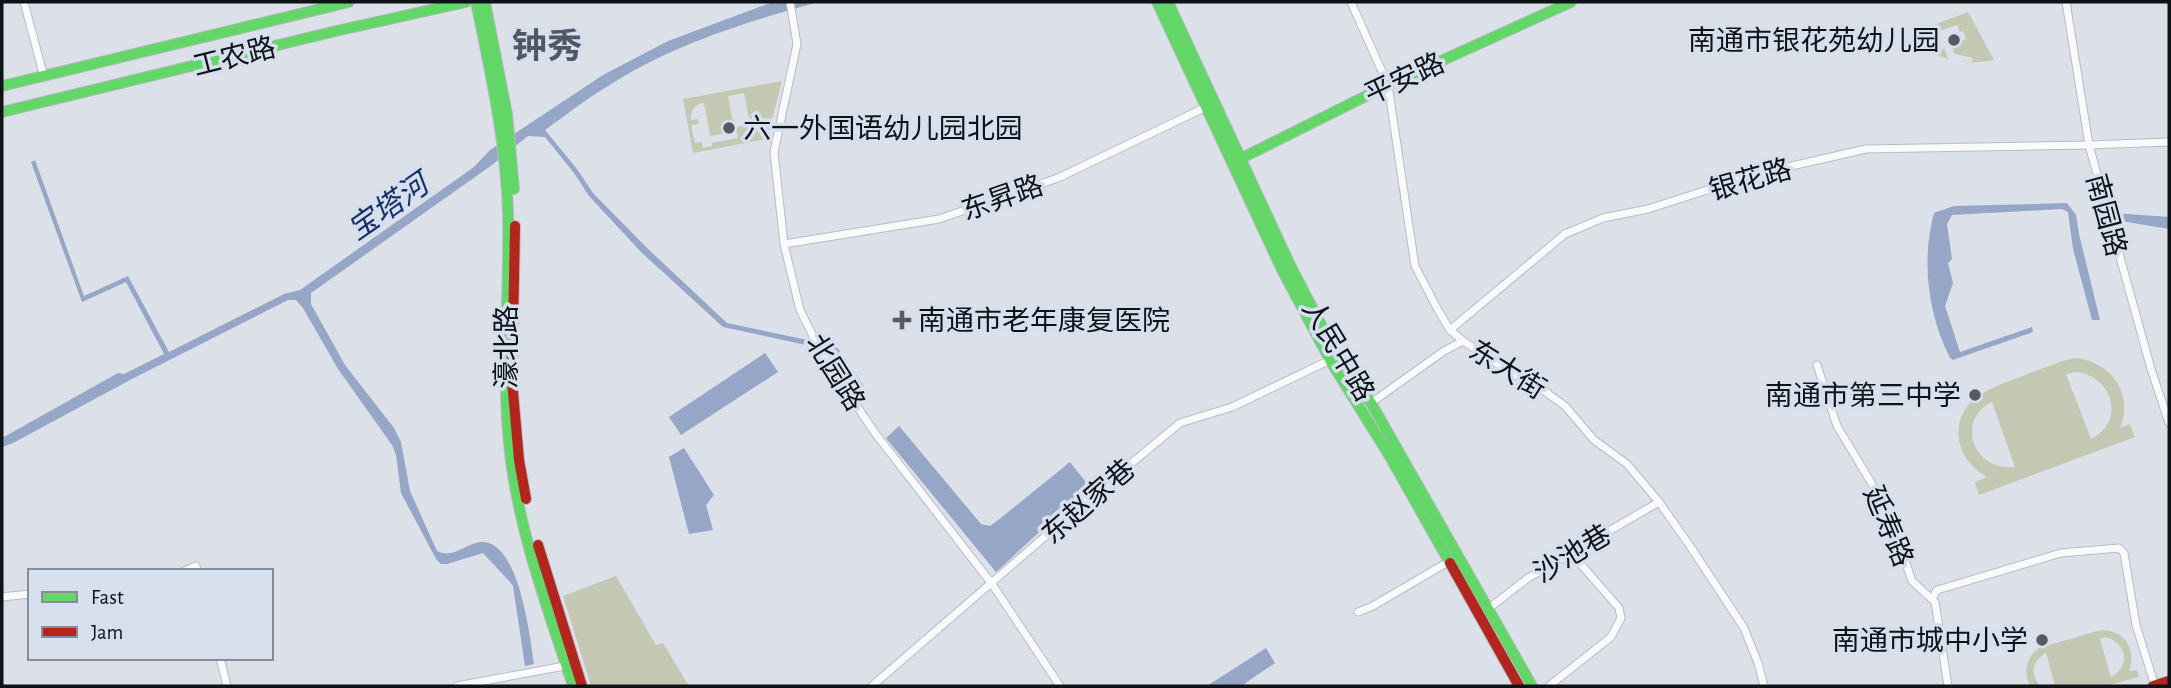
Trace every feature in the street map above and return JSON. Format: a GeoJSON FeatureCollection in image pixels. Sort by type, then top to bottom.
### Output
{"type":"FeatureCollection","features":[{"type":"Feature","properties":{"kind":"main road","name":"工农路"},"geometry":{"type":"LineString","coordinates":[[2,86],[319,5],[349,2]]}},
{"type":"Feature","properties":{"kind":"main road","name":"工农路"},"geometry":{"type":"LineString","coordinates":[[2,112],[336,30],[466,2]]}},
{"type":"Feature","properties":{"kind":"main road","name":"濠北路"},"geometry":{"type":"LineString","coordinates":[[476,2],[505,128]]}},
{"type":"Feature","properties":{"kind":"main road","name":"濠北路"},"geometry":{"type":"LineString","coordinates":[[485,2],[505,128],[515,219],[512,381],[519,460],[527,506],[571,665],[573,686]]}},
{"type":"Feature","properties":{"kind":"main road","name":"人民中路"},"geometry":{"type":"LineString","coordinates":[[1157,2],[1283,272],[1329,359],[1389,456],[1518,686]]}},
{"type":"Feature","properties":{"kind":"main road","name":"人民中路"},"geometry":{"type":"LineString","coordinates":[[1168,2],[1291,267],[1330,342],[1371,403],[1532,686]]}},
{"type":"Feature","properties":{"kind":"main road","name":"平安路"},"geometry":{"type":"LineString","coordinates":[[1240,159],[1388,85],[1571,2]]}},
{"type":"Feature","properties":{"kind":"main road","name":"濠北路"},"geometry":{"type":"LineString","coordinates":[[571,665],[582,686]]}},
{"type":"Feature","properties":{"kind":"main road"},"geometry":{"type":"LineString","coordinates":[[2154,686],[2169,681]]}},
{"type":"Feature","properties":{"kind":"street"},"geometry":{"type":"LineString","coordinates":[[24,2],[44,76]]}},
{"type":"Feature","properties":{"kind":"street","name":"北园路"},"geometry":{"type":"LineString","coordinates":[[790,2],[797,44],[774,152],[784,244],[800,310],[820,350],[875,433],[992,584],[1060,686]]}},
{"type":"Feature","properties":{"kind":"street","name":"东大街"},"geometry":{"type":"LineString","coordinates":[[1351,2],[1388,85],[1415,266],[1450,330],[1512,373],[1536,385],[1565,405],[1594,440],[1627,464],[1690,545],[1744,628],[1764,686]]}},
{"type":"Feature","properties":{"kind":"street","name":"南园路"},"geometry":{"type":"LineString","coordinates":[[2066,2],[2089,145],[2151,369],[2169,424]]}},
{"type":"Feature","properties":{"kind":"street","name":"东昇路"},"geometry":{"type":"LineString","coordinates":[[784,244],[939,219],[1058,178],[1206,107]]}},
{"type":"Feature","properties":{"kind":"street","name":"银花路"},"geometry":{"type":"LineString","coordinates":[[1450,330],[1557,240],[1603,218],[1648,209],[1757,174],[1866,149],[2169,142]]}},
{"type":"Feature","properties":{"kind":"street"},"geometry":{"type":"LineString","coordinates":[[1371,403],[1444,351],[1463,341]]}},
{"type":"Feature","properties":{"kind":"street","name":"东赵家巷"},"geometry":{"type":"LineString","coordinates":[[872,686],[1180,423],[1231,407],[1329,359]]}},
{"type":"Feature","properties":{"kind":"street","name":"延寿路"},"geometry":{"type":"LineString","coordinates":[[1817,365],[1838,426],[1888,509],[1912,581],[1936,601],[1948,686]]}},
{"type":"Feature","properties":{"kind":"street","name":"沙池巷"},"geometry":{"type":"LineString","coordinates":[[1488,610],[1528,578],[1659,502]]}},
{"type":"Feature","properties":{"kind":"street"},"geometry":{"type":"LineString","coordinates":[[1933,597],[1937,590],[2061,553],[2119,548],[2124,553],[2137,625],[2154,686]]}},
{"type":"Feature","properties":{"kind":"street"},"geometry":{"type":"LineString","coordinates":[[1549,686],[1611,637],[1621,618],[1619,608],[1571,553]]}},
{"type":"Feature","properties":{"kind":"street"},"geometry":{"type":"LineString","coordinates":[[1358,612],[1448,562]]}},
{"type":"Feature","properties":{"kind":"street"},"geometry":{"type":"LineString","coordinates":[[2,597],[28,594]]}},
{"type":"Feature","properties":{"kind":"street"},"geometry":{"type":"LineString","coordinates":[[220,660],[227,686]]}},
{"type":"Feature","properties":{"kind":"street"},"geometry":{"type":"LineString","coordinates":[[457,686],[571,665]]}},
{"type":"Feature","properties":{"kind":"green space","name":"南通市银花苑幼儿园"},"geometry":{"type":"Polygon","coordinates":[[[1968,12],[1994,60],[1972,62],[1973,58],[1955,54],[1951,45],[1966,39],[1957,25],[1936,32],[1934,28],[1926,31],[1932,50],[1940,53],[1944,47],[1948,58],[1927,51],[1920,30],[1968,12]]]}},
{"type":"Feature","properties":{"kind":"green space","name":"六一外国语幼儿园北园"},"geometry":{"type":"Polygon","coordinates":[[[782,81],[767,139],[693,153],[683,99],[782,81]],[[744,93],[728,96],[734,128],[728,129],[729,133],[710,136],[704,103],[696,106],[691,117],[691,120],[698,119],[699,124],[691,125],[695,143],[702,142],[703,148],[712,146],[712,143],[738,138],[736,127],[750,124],[744,93]]]}},
{"type":"Feature","properties":{"kind":"green space"},"geometry":{"type":"Polygon","coordinates":[[[2076,358],[2089,361],[2109,373],[2116,381],[2124,403],[2120,428],[2130,424],[2135,437],[1979,495],[1975,482],[1987,477],[1969,462],[1959,440],[1959,426],[1968,405],[1986,391],[2076,358]],[[2076,372],[2066,374],[2091,439],[2109,422],[2110,401],[2099,382],[2089,375],[2076,372]],[[1992,402],[1980,411],[1974,421],[1974,444],[1989,462],[2015,467],[1992,402]]]}},
{"type":"Feature","properties":{"kind":"green space"},"geometry":{"type":"Polygon","coordinates":[[[616,576],[656,645],[663,643],[689,686],[591,686],[563,596],[616,576]]]}},
{"type":"Feature","properties":{"kind":"green space"},"geometry":{"type":"Polygon","coordinates":[[[2101,630],[2117,633],[2123,637],[2130,649],[2129,671],[2137,670],[2139,677],[2105,686],[2055,686],[2046,653],[2034,668],[2040,686],[2030,686],[2027,665],[2039,648],[2101,630]],[[2106,637],[2100,639],[2111,677],[2122,667],[2124,661],[2122,649],[2106,637]]]}},
{"type":"Feature","properties":{"kind":"water"},"geometry":{"type":"Polygon","coordinates":[[[773,2],[818,2],[710,36],[657,58],[600,91],[545,130],[593,193],[727,323],[836,346],[864,386],[859,389],[834,351],[723,327],[641,252],[589,196],[545,137],[528,136],[492,165],[311,293],[311,304],[345,365],[394,428],[401,442],[410,491],[437,551],[455,552],[484,542],[496,547],[506,559],[521,594],[534,664],[525,666],[513,586],[483,553],[447,564],[441,564],[436,559],[401,493],[392,445],[338,369],[296,300],[288,300],[2,447],[2,438],[118,373],[124,374],[164,354],[126,282],[82,302],[31,162],[35,160],[84,296],[128,276],[169,352],[284,294],[300,290],[474,167],[490,150],[603,75],[668,41],[773,2]]]}},
{"type":"Feature","properties":{"kind":"water"},"geometry":{"type":"Polygon","coordinates":[[[2067,203],[2076,215],[2100,320],[2092,320],[2073,249],[2068,212],[2062,209],[1952,215],[1947,224],[1952,259],[1948,263],[1953,283],[1945,306],[1960,352],[2032,327],[2033,332],[1953,360],[1950,358],[1936,324],[1929,287],[1928,249],[1934,213],[1954,206],[2067,203]]]}},
{"type":"Feature","properties":{"kind":"water"},"geometry":{"type":"Polygon","coordinates":[[[2113,213],[2169,217],[2169,229],[2115,220],[2113,213]]]}},
{"type":"Feature","properties":{"kind":"water"},"geometry":{"type":"Polygon","coordinates":[[[765,353],[778,372],[681,435],[669,417],[765,353]]]}},
{"type":"Feature","properties":{"kind":"water"},"geometry":{"type":"Polygon","coordinates":[[[899,426],[981,524],[990,526],[1070,462],[1089,486],[996,572],[886,438],[899,426]]]}},
{"type":"Feature","properties":{"kind":"water"},"geometry":{"type":"Polygon","coordinates":[[[684,448],[714,495],[706,505],[713,530],[689,534],[669,457],[684,448]]]}},
{"type":"Feature","properties":{"kind":"water"},"geometry":{"type":"Polygon","coordinates":[[[1266,648],[1275,663],[1241,686],[1207,686],[1266,648]]]}},
{"type":"Feature","properties":{"kind":"traffic: fast"},"geometry":{"type":"LineString","coordinates":[[2,86],[349,2]]}},
{"type":"Feature","properties":{"kind":"traffic: fast"},"geometry":{"type":"LineString","coordinates":[[2,112],[466,2]]}},
{"type":"Feature","properties":{"kind":"traffic: fast"},"geometry":{"type":"LineString","coordinates":[[476,2],[496,106],[507,185],[506,399],[511,461],[529,547],[573,686]]}},
{"type":"Feature","properties":{"kind":"traffic: fast"},"geometry":{"type":"LineString","coordinates":[[485,2],[507,114],[514,189]]}},
{"type":"Feature","properties":{"kind":"traffic: fast"},"geometry":{"type":"LineString","coordinates":[[1157,2],[1283,272],[1330,360],[1389,455],[1450,563]]}},
{"type":"Feature","properties":{"kind":"traffic: fast"},"geometry":{"type":"LineString","coordinates":[[1168,2],[1291,267],[1330,342],[1371,403],[1532,686]]}},
{"type":"Feature","properties":{"kind":"traffic: fast"},"geometry":{"type":"LineString","coordinates":[[1240,159],[1388,85],[1571,2]]}},
{"type":"Feature","properties":{"kind":"traffic: jam"},"geometry":{"type":"LineString","coordinates":[[515,226],[512,381],[519,460],[526,499]]}},
{"type":"Feature","properties":{"kind":"traffic: jam"},"geometry":{"type":"LineString","coordinates":[[538,545],[582,686]]}},
{"type":"Feature","properties":{"kind":"traffic: jam"},"geometry":{"type":"LineString","coordinates":[[1450,563],[1519,686]]}},
{"type":"Feature","properties":{"kind":"traffic: jam"},"geometry":{"type":"LineString","coordinates":[[2153,686],[2169,681]]}},
{"type":"Feature","properties":{"kind":"place","name":"南通市银花苑幼儿园"},"geometry":{"type":"Point","coordinates":[1954,40]}},
{"type":"Feature","properties":{"kind":"place","name":"六一外国语幼儿园北园"},"geometry":{"type":"Point","coordinates":[729,128]}},
{"type":"Feature","properties":{"kind":"place","name":"南通市老年康复医院"},"geometry":{"type":"Point","coordinates":[902,320]}},
{"type":"Feature","properties":{"kind":"place","name":"南通市第三中学"},"geometry":{"type":"Point","coordinates":[1975,395]}},
{"type":"Feature","properties":{"kind":"place","name":"南通市城中小学"},"geometry":{"type":"Point","coordinates":[2042,640]}},
{"type":"Feature","properties":{"kind":"district","name":"钟秀"},"geometry":{"type":"Point","coordinates":[547,46]}},
{"type":"Feature","properties":{"kind":"water label","name":"宝塔河"},"geometry":{"type":"Point","coordinates":[388,207]}}]}
